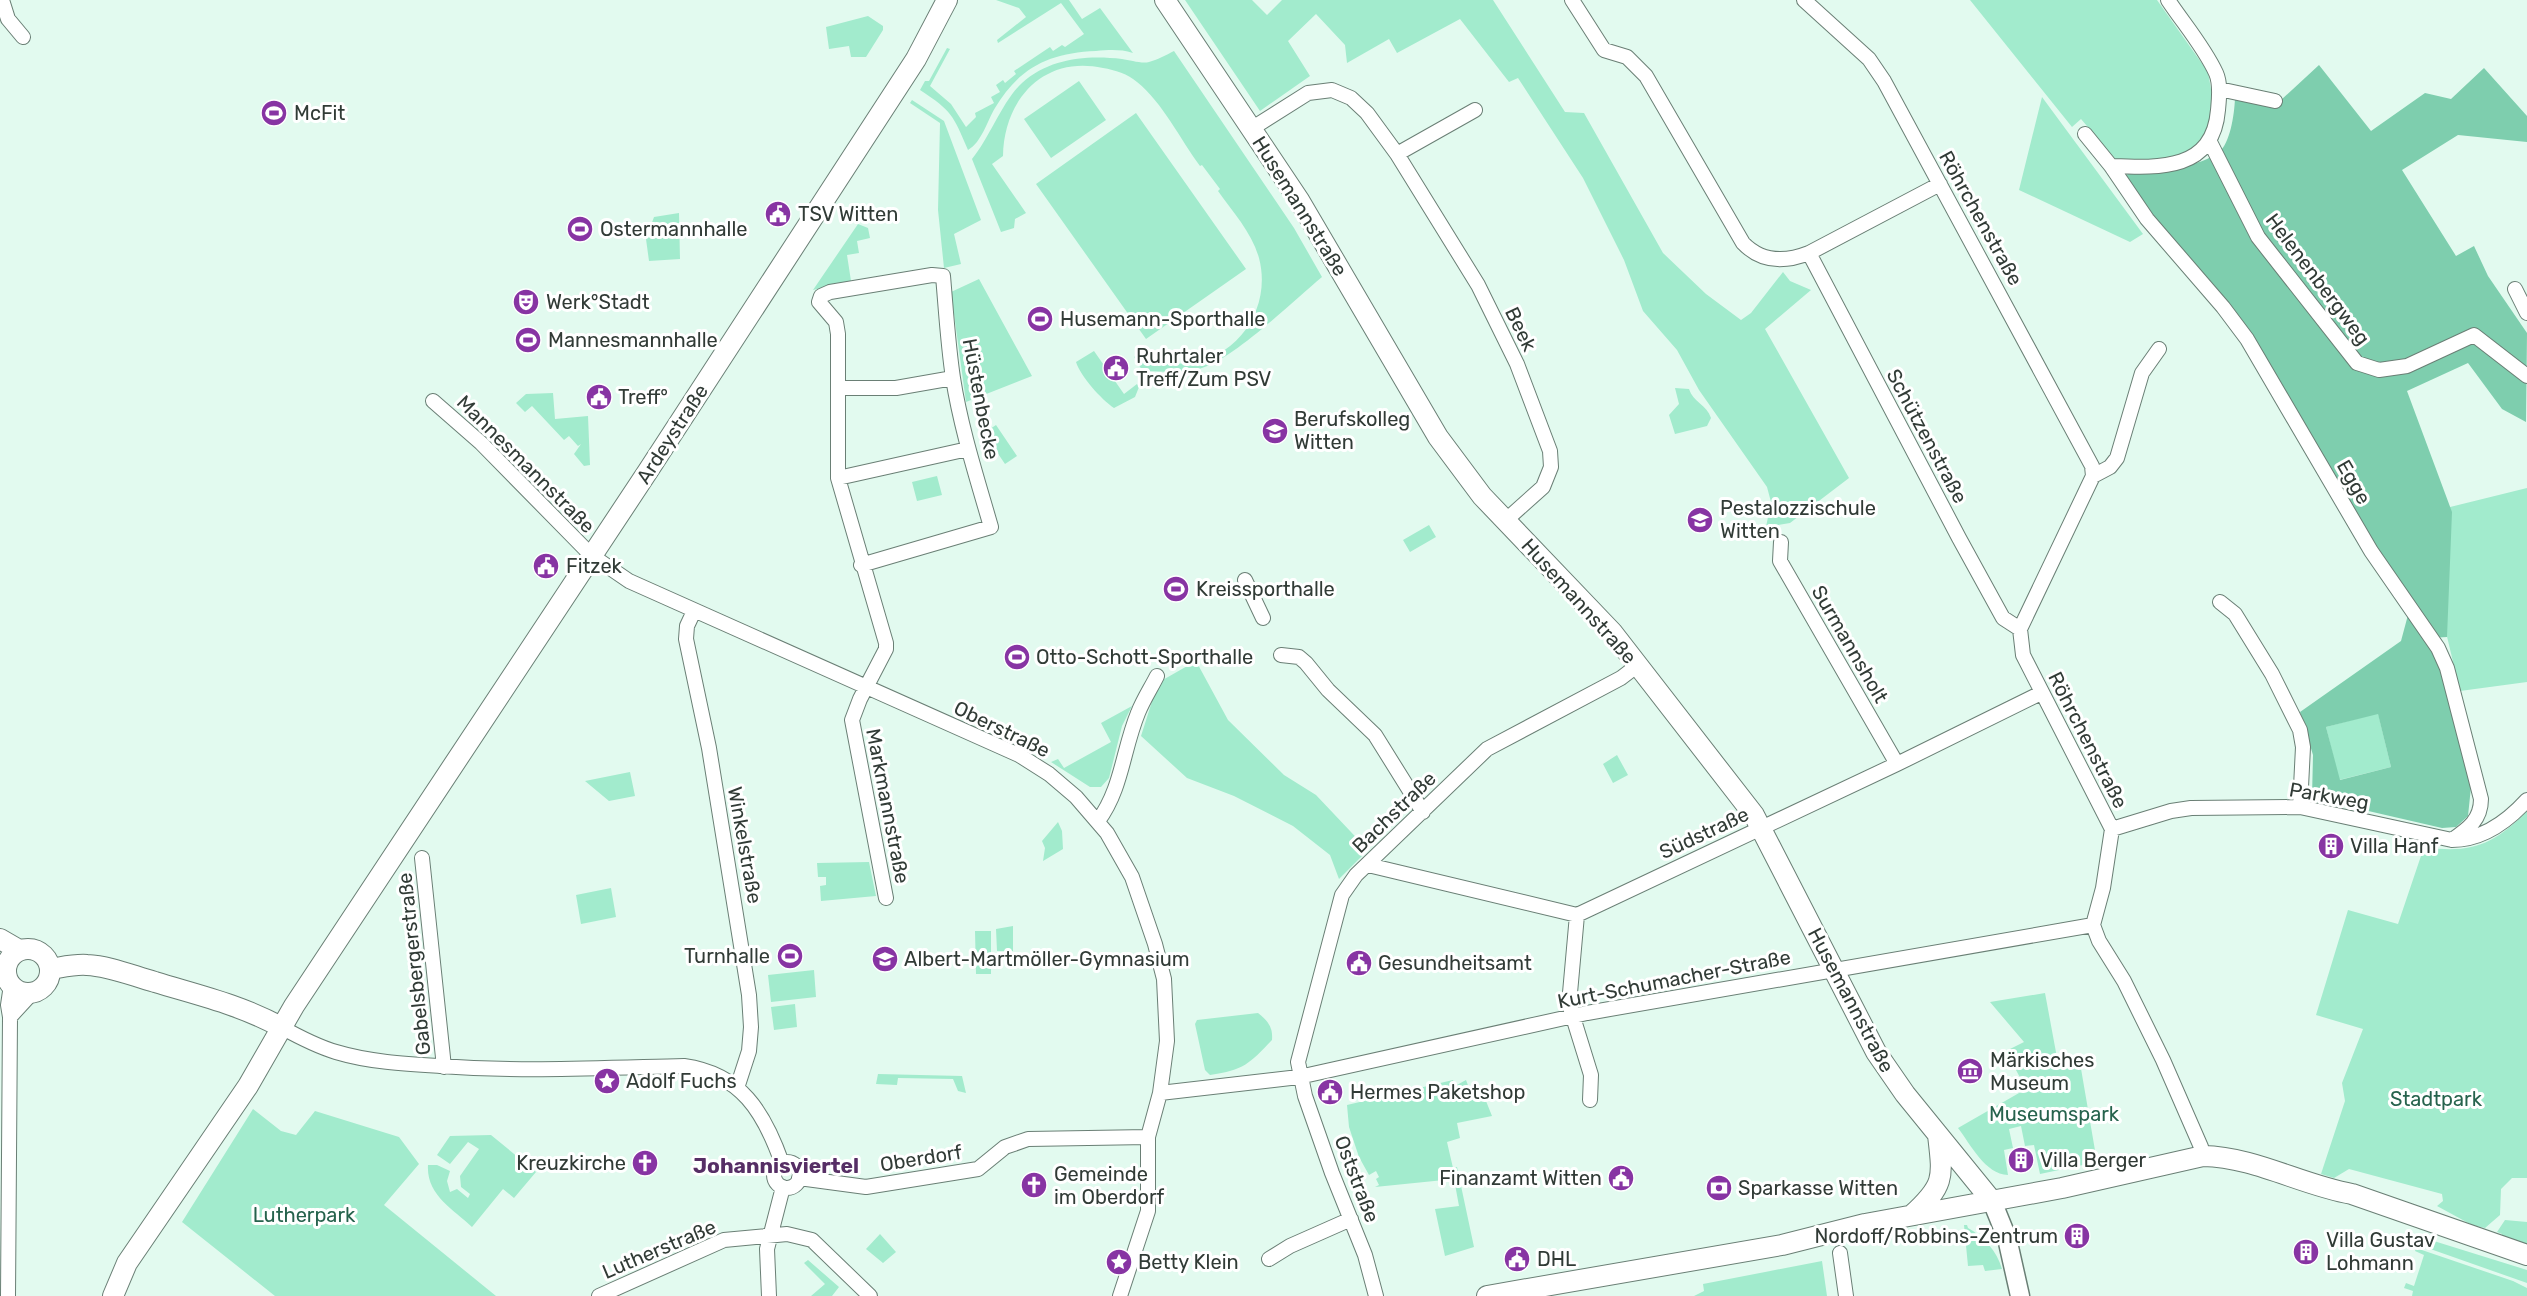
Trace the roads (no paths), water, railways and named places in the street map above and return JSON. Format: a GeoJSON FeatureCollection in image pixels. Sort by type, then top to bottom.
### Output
{"type":"FeatureCollection","features":[{"type":"Feature","properties":{"kind":"main road","name":"Ardeystraße"},"geometry":{"type":"LineString","coordinates":[[128,1263],[248,1086],[281,1027],[916,59],[946,0]]}},
{"type":"Feature","properties":{"kind":"main road","name":"Husemannstraße"},"geometry":{"type":"LineString","coordinates":[[1166,0],[1299,200],[1438,436],[1482,496],[1591,609],[1638,665],[1761,827],[1832,969],[1886,1068],[1992,1201]]}},
{"type":"Feature","properties":{"kind":"main road"},"geometry":{"type":"LineString","coordinates":[[0,939],[19,950]]}},
{"type":"Feature","properties":{"kind":"main road"},"geometry":{"type":"LineString","coordinates":[[26,948],[39,951],[47,959],[50,969],[47,983],[32,993],[20,992],[6,971],[10,957],[26,948]]}},
{"type":"Feature","properties":{"kind":"main road"},"geometry":{"type":"LineString","coordinates":[[50,969],[89,965],[116,971],[199,993],[258,1014],[281,1027]]}},
{"type":"Feature","properties":{"kind":"main road"},"geometry":{"type":"LineString","coordinates":[[1912,1215],[1932,1197],[1941,1181],[1942,1167],[1938,1135]]}},
{"type":"Feature","properties":{"kind":"main road"},"geometry":{"type":"LineString","coordinates":[[1487,1296],[1522,1293],[1696,1261],[1912,1215],[2062,1188],[2203,1156],[2224,1156],[2328,1190],[2352,1194],[2527,1255]]}},
{"type":"Feature","properties":{"kind":"main road"},"geometry":{"type":"LineString","coordinates":[[101,1296],[128,1263]]}},
{"type":"Feature","properties":{"kind":"main road"},"geometry":{"type":"LineString","coordinates":[[113,1296],[128,1263]]}},
{"type":"Feature","properties":{"kind":"street"},"geometry":{"type":"LineString","coordinates":[[2,0],[8,19],[23,37]]}},
{"type":"Feature","properties":{"kind":"street"},"geometry":{"type":"LineString","coordinates":[[1572,0],[1604,50],[1627,57],[1646,75],[1743,243],[1758,255],[1768,259],[1789,259],[1809,253],[1940,184]]}},
{"type":"Feature","properties":{"kind":"street","name":"Röhrchenstraße"},"geometry":{"type":"LineString","coordinates":[[1804,0],[1869,59],[1884,81],[2089,458],[2093,476]]}},
{"type":"Feature","properties":{"kind":"street"},"geometry":{"type":"LineString","coordinates":[[2112,166],[2151,168],[2177,163],[2197,154],[2210,142],[2218,120],[2217,76],[2202,48],[2168,0]]}},
{"type":"Feature","properties":{"kind":"street"},"geometry":{"type":"LineString","coordinates":[[2218,88],[2275,101]]}},
{"type":"Feature","properties":{"kind":"street","name":"Beek"},"geometry":{"type":"LineString","coordinates":[[1251,129],[1308,93],[1332,90],[1351,98],[1367,113],[1397,154],[1478,285],[1517,364],[1550,451],[1551,467],[1543,487],[1505,521]]}},
{"type":"Feature","properties":{"kind":"street"},"geometry":{"type":"LineString","coordinates":[[1397,154],[1475,110]]}},
{"type":"Feature","properties":{"kind":"street","name":"Egge"},"geometry":{"type":"LineString","coordinates":[[2085,135],[2112,166],[2147,219],[2247,339],[2371,550],[2438,648],[2447,668],[2481,799],[2479,814],[2474,823],[2452,840]]}},
{"type":"Feature","properties":{"kind":"street","name":"Helenenbergweg"},"geometry":{"type":"LineString","coordinates":[[2210,142],[2258,237],[2357,363],[2379,370],[2407,366],[2474,335],[2527,376]]}},
{"type":"Feature","properties":{"kind":"street","name":"Schützenstraße"},"geometry":{"type":"LineString","coordinates":[[1809,253],[2003,618],[2020,629]]}},
{"type":"Feature","properties":{"kind":"street","name":"Markmannstraße"},"geometry":{"type":"LineString","coordinates":[[886,898],[853,727],[854,714],[886,649],[886,643],[861,565],[838,478],[838,334],[836,322],[819,302],[821,296],[831,292],[932,275],[943,276]]}},
{"type":"Feature","properties":{"kind":"street","name":"Hüstenbecke"},"geometry":{"type":"LineString","coordinates":[[861,565],[991,527],[968,449],[953,378],[943,276]]}},
{"type":"Feature","properties":{"kind":"street"},"geometry":{"type":"LineString","coordinates":[[2515,289],[2527,313]]}},
{"type":"Feature","properties":{"kind":"street"},"geometry":{"type":"LineString","coordinates":[[2020,629],[2093,476],[2110,468],[2117,458],[2142,373],[2159,349]]}},
{"type":"Feature","properties":{"kind":"street"},"geometry":{"type":"LineString","coordinates":[[838,388],[896,388],[953,378]]}},
{"type":"Feature","properties":{"kind":"street","name":"Mannesmannstraße"},"geometry":{"type":"LineString","coordinates":[[434,401],[482,443],[591,555]]}},
{"type":"Feature","properties":{"kind":"street"},"geometry":{"type":"LineString","coordinates":[[838,478],[968,449]]}},
{"type":"Feature","properties":{"kind":"street","name":"Surmannsholt"},"geometry":{"type":"LineString","coordinates":[[1781,542],[1780,561],[1897,764]]}},
{"type":"Feature","properties":{"kind":"street","name":"Oberstraße"},"geometry":{"type":"LineString","coordinates":[[591,555],[629,581],[1019,755],[1063,785],[1107,833],[1132,877],[1161,964],[1166,992],[1167,1020],[1160,1094],[1148,1137],[1148,1211],[1120,1296]]}},
{"type":"Feature","properties":{"kind":"street"},"geometry":{"type":"LineString","coordinates":[[1245,580],[1263,618]]}},
{"type":"Feature","properties":{"kind":"street"},"geometry":{"type":"LineString","coordinates":[[2220,602],[2235,614],[2282,693],[2300,730],[2303,747],[2300,807]]}},
{"type":"Feature","properties":{"kind":"street","name":"Winkelstraße"},"geometry":{"type":"LineString","coordinates":[[694,611],[687,626],[686,639],[709,748],[749,995],[751,1027],[749,1052],[737,1088]]}},
{"type":"Feature","properties":{"kind":"street","name":"Röhrchenstraße"},"geometry":{"type":"LineString","coordinates":[[2020,629],[2023,655],[2112,829],[2103,888],[2093,926]]}},
{"type":"Feature","properties":{"kind":"street"},"geometry":{"type":"LineString","coordinates":[[1281,656],[1299,657],[1328,690],[1374,735],[1423,812]]}},
{"type":"Feature","properties":{"kind":"street","name":"Bachstraße"},"geometry":{"type":"LineString","coordinates":[[1299,1077],[1299,1053],[1342,895],[1356,875],[1487,749],[1621,678],[1638,665]]}},
{"type":"Feature","properties":{"kind":"street"},"geometry":{"type":"LineString","coordinates":[[1098,821],[1107,810],[1117,788],[1138,712],[1157,676]]}},
{"type":"Feature","properties":{"kind":"street","name":"Südstraße"},"geometry":{"type":"LineString","coordinates":[[1576,915],[1897,764],[2041,693]]}},
{"type":"Feature","properties":{"kind":"street","name":"Parkweg"},"geometry":{"type":"LineString","coordinates":[[2112,829],[2170,811],[2191,808],[2300,807],[2452,840],[2466,840],[2480,836],[2517,811],[2527,800]]}},
{"type":"Feature","properties":{"kind":"street","name":"Gabelsbergerstraße"},"geometry":{"type":"LineString","coordinates":[[422,858],[444,1049],[444,1067]]}},
{"type":"Feature","properties":{"kind":"street"},"geometry":{"type":"LineString","coordinates":[[1368,865],[1576,915],[1569,1004],[1591,1075],[1590,1100]]}},
{"type":"Feature","properties":{"kind":"street"},"geometry":{"type":"LineString","coordinates":[[2093,926],[2163,1060],[2203,1156]]}},
{"type":"Feature","properties":{"kind":"street","name":"Kurt-Schumacher-Straße"},"geometry":{"type":"LineString","coordinates":[[1160,1094],[1299,1077],[1573,1016],[1832,969],[2093,926]]}},
{"type":"Feature","properties":{"kind":"street"},"geometry":{"type":"LineString","coordinates":[[6,971],[10,1017],[9,1296]]}},
{"type":"Feature","properties":{"kind":"street"},"geometry":{"type":"LineString","coordinates":[[10,1017],[32,993]]}},
{"type":"Feature","properties":{"kind":"street"},"geometry":{"type":"LineString","coordinates":[[281,1027],[304,1040],[363,1059],[444,1067],[521,1070],[684,1066],[713,1073],[737,1088],[754,1104],[782,1163]]}},
{"type":"Feature","properties":{"kind":"street","name":"Oststraße"},"geometry":{"type":"LineString","coordinates":[[1299,1077],[1332,1173],[1368,1264],[1376,1296]]}},
{"type":"Feature","properties":{"kind":"street","name":"Oberdorf"},"geometry":{"type":"LineString","coordinates":[[799,1178],[866,1186],[978,1169],[1005,1147],[1028,1139],[1148,1137]]}},
{"type":"Feature","properties":{"kind":"street"},"geometry":{"type":"LineString","coordinates":[[790,1162],[796,1166],[799,1178],[795,1185],[783,1187],[777,1183],[774,1176],[776,1168],[782,1163],[790,1162]]}},
{"type":"Feature","properties":{"kind":"street"},"geometry":{"type":"LineString","coordinates":[[769,1296],[767,1249],[783,1187]]}},
{"type":"Feature","properties":{"kind":"street"},"geometry":{"type":"LineString","coordinates":[[1992,1201],[2007,1238],[2019,1296]]}},
{"type":"Feature","properties":{"kind":"street"},"geometry":{"type":"LineString","coordinates":[[1269,1260],[1290,1246],[1351,1219]]}},
{"type":"Feature","properties":{"kind":"street","name":"Lutherstraße"},"geometry":{"type":"LineString","coordinates":[[599,1296],[724,1240],[771,1235],[794,1235],[812,1240],[870,1296]]}},
{"type":"Feature","properties":{"kind":"street"},"geometry":{"type":"LineString","coordinates":[[1840,1253],[1846,1296]]}},
{"type":"Feature","properties":{"kind":"place","name":"McFit"},"geometry":{"type":"Point","coordinates":[274,113]}},
{"type":"Feature","properties":{"kind":"place","name":"TSV Witten"},"geometry":{"type":"Point","coordinates":[778,214]}},
{"type":"Feature","properties":{"kind":"place","name":"Ostermannhalle"},"geometry":{"type":"Point","coordinates":[580,229]}},
{"type":"Feature","properties":{"kind":"place","name":"Werk°Stadt"},"geometry":{"type":"Point","coordinates":[526,302]}},
{"type":"Feature","properties":{"kind":"place","name":"Husemann-Sporthalle"},"geometry":{"type":"Point","coordinates":[1040,319]}},
{"type":"Feature","properties":{"kind":"place","name":"Mannesmannhalle"},"geometry":{"type":"Point","coordinates":[528,340]}},
{"type":"Feature","properties":{"kind":"place","name":"Ruhrtaler Treff/Zum PSV"},"geometry":{"type":"Point","coordinates":[1116,368]}},
{"type":"Feature","properties":{"kind":"place","name":"Treff°"},"geometry":{"type":"Point","coordinates":[599,397]}},
{"type":"Feature","properties":{"kind":"place","name":"Berufskolleg Witten"},"geometry":{"type":"Point","coordinates":[1275,431]}},
{"type":"Feature","properties":{"kind":"place","name":"Pestalozzischule Witten"},"geometry":{"type":"Point","coordinates":[1700,520]}},
{"type":"Feature","properties":{"kind":"place","name":"Fitzek"},"geometry":{"type":"Point","coordinates":[546,566]}},
{"type":"Feature","properties":{"kind":"place","name":"Kreissporthalle"},"geometry":{"type":"Point","coordinates":[1176,589]}},
{"type":"Feature","properties":{"kind":"place","name":"Otto-Schott-Sporthalle"},"geometry":{"type":"Point","coordinates":[1017,657]}},
{"type":"Feature","properties":{"kind":"place","name":"Villa Hanf"},"geometry":{"type":"Point","coordinates":[2331,846]}},
{"type":"Feature","properties":{"kind":"place","name":"Turnhalle"},"geometry":{"type":"Point","coordinates":[790,956]}},
{"type":"Feature","properties":{"kind":"place","name":"Albert-Martmöller-Gymnasium"},"geometry":{"type":"Point","coordinates":[885,959]}},
{"type":"Feature","properties":{"kind":"place","name":"Gesundheitsamt"},"geometry":{"type":"Point","coordinates":[1359,963]}},
{"type":"Feature","properties":{"kind":"place","name":"Märkisches Museum"},"geometry":{"type":"Point","coordinates":[1970,1071]}},
{"type":"Feature","properties":{"kind":"place","name":"Adolf Fuchs"},"geometry":{"type":"Point","coordinates":[607,1081]}},
{"type":"Feature","properties":{"kind":"place","name":"Hermes Paketshop"},"geometry":{"type":"Point","coordinates":[1330,1092]}},
{"type":"Feature","properties":{"kind":"place","name":"Villa Berger"},"geometry":{"type":"Point","coordinates":[2021,1160]}},
{"type":"Feature","properties":{"kind":"place","name":"Kreuzkirche"},"geometry":{"type":"Point","coordinates":[645,1163]}},
{"type":"Feature","properties":{"kind":"place","name":"Finanzamt Witten"},"geometry":{"type":"Point","coordinates":[1621,1178]}},
{"type":"Feature","properties":{"kind":"place","name":"Gemeinde im Oberdorf"},"geometry":{"type":"Point","coordinates":[1034,1185]}},
{"type":"Feature","properties":{"kind":"place","name":"Sparkasse Witten"},"geometry":{"type":"Point","coordinates":[1719,1188]}},
{"type":"Feature","properties":{"kind":"place","name":"Nordoff/Robbins-Zentrum"},"geometry":{"type":"Point","coordinates":[2077,1236]}},
{"type":"Feature","properties":{"kind":"place","name":"Villa Gustav Lohmann"},"geometry":{"type":"Point","coordinates":[2306,1252]}},
{"type":"Feature","properties":{"kind":"place","name":"DHL"},"geometry":{"type":"Point","coordinates":[1517,1259]}},
{"type":"Feature","properties":{"kind":"place","name":"Betty Klein"},"geometry":{"type":"Point","coordinates":[1119,1262]}},
{"type":"Feature","properties":{"kind":"district","name":"Johannisviertel"},"geometry":{"type":"Point","coordinates":[776,1166]}},
{"type":"Feature","properties":{"kind":"park label","name":"Stadtpark"},"geometry":{"type":"Point","coordinates":[2436,1099]}},
{"type":"Feature","properties":{"kind":"park label","name":"Museumspark"},"geometry":{"type":"Point","coordinates":[2054,1114]}},
{"type":"Feature","properties":{"kind":"park label","name":"Lutherpark"},"geometry":{"type":"Point","coordinates":[304,1215]}}]}
